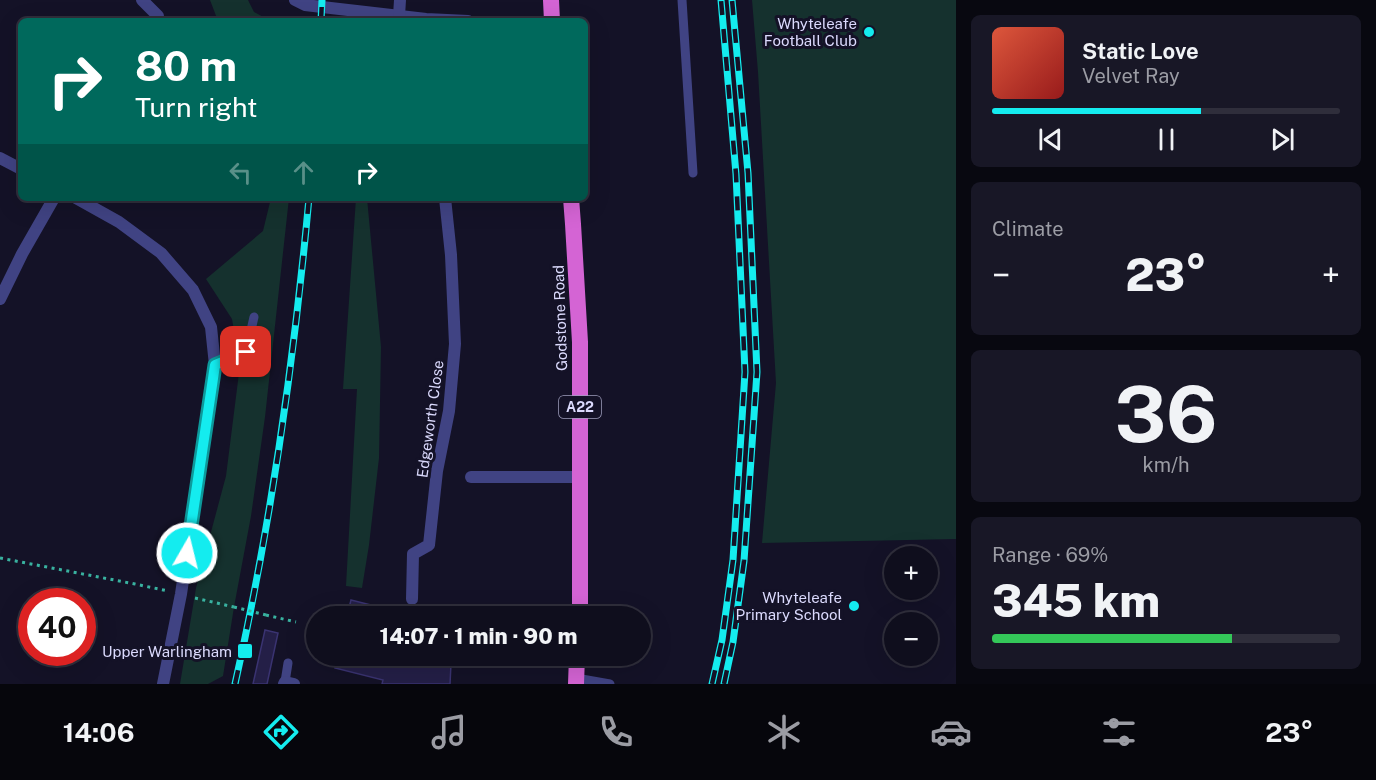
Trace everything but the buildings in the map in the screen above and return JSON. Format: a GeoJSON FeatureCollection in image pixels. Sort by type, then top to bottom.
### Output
{"type":"FeatureCollection","features":[{"type":"Feature","properties":{"kind":"highway"},"geometry":{"type":"LineString","coordinates":[[551,0],[552,18]]}},
{"type":"Feature","properties":{"kind":"highway","name":"Godstone Road"},"geometry":{"type":"LineString","coordinates":[[570,201],[580,342],[580,606]]}},
{"type":"Feature","properties":{"kind":"highway"},"geometry":{"type":"LineString","coordinates":[[576,681],[577,666]]}},
{"type":"Feature","properties":{"kind":"street"},"geometry":{"type":"LineString","coordinates":[[142,0],[159,16]]}},
{"type":"Feature","properties":{"kind":"street"},"geometry":{"type":"LineString","coordinates":[[295,0],[305,5],[412,18]]}},
{"type":"Feature","properties":{"kind":"street"},"geometry":{"type":"LineString","coordinates":[[399,16],[400,0]]}},
{"type":"Feature","properties":{"kind":"street"},"geometry":{"type":"LineString","coordinates":[[0,158],[18,167]]}},
{"type":"Feature","properties":{"kind":"street"},"geometry":{"type":"LineString","coordinates":[[0,299],[52,201]]}},
{"type":"Feature","properties":{"kind":"street"},"geometry":{"type":"LineString","coordinates":[[89,201],[161,253],[193,290],[211,327],[215,365],[181,594],[163,684]]}},
{"type":"Feature","properties":{"kind":"street","name":"Edgeworth Close"},"geometry":{"type":"LineString","coordinates":[[412,599],[413,554],[429,545],[437,471],[449,411],[454,368],[454,302],[445,201]]}},
{"type":"Feature","properties":{"kind":"street"},"geometry":{"type":"LineString","coordinates":[[471,477],[580,477]]}},
{"type":"Feature","properties":{"kind":"lane"},"geometry":{"type":"LineString","coordinates":[[682,0],[693,173]]}},
{"type":"Feature","properties":{"kind":"lane"},"geometry":{"type":"LineString","coordinates":[[215,365],[246,352],[254,317]]}},
{"type":"Feature","properties":{"kind":"lane"},"geometry":{"type":"LineString","coordinates":[[288,663],[288,683]]}},
{"type":"Feature","properties":{"kind":"lane"},"geometry":{"type":"LineString","coordinates":[[576,681],[610,684]]}},
{"type":"Feature","properties":{"kind":"path"},"geometry":{"type":"LineString","coordinates":[[0,558],[135,584],[296,622]]}},
{"type":"Feature","properties":{"kind":"green space"},"geometry":{"type":"Polygon","coordinates":[[[210,0],[248,0],[254,12],[265,18],[217,18],[210,0]]]}},
{"type":"Feature","properties":{"kind":"green space"},"geometry":{"type":"Polygon","coordinates":[[[752,0],[956,0],[956,539],[762,543],[776,383],[752,0]]]}},
{"type":"Feature","properties":{"kind":"green space"},"geometry":{"type":"Polygon","coordinates":[[[270,201],[289,201],[265,417],[251,516],[223,676],[208,684],[180,684],[196,588],[226,476],[240,365],[232,319],[206,279],[263,231],[270,201]]]}},
{"type":"Feature","properties":{"kind":"green space"},"geometry":{"type":"Polygon","coordinates":[[[356,201],[367,201],[381,347],[379,458],[362,588],[346,586],[357,389],[343,389],[356,201]]]}},
{"type":"Feature","properties":{"kind":"railway"},"geometry":{"type":"LineString","coordinates":[[321,18],[322,0]]}},
{"type":"Feature","properties":{"kind":"railway"},"geometry":{"type":"LineString","coordinates":[[712,684],[722,640],[733,560],[745,372],[736,174],[721,0]]}},
{"type":"Feature","properties":{"kind":"railway"},"geometry":{"type":"LineString","coordinates":[[724,684],[733,642],[744,561],[757,372],[748,173],[732,0]]}},
{"type":"Feature","properties":{"kind":"railway"},"geometry":{"type":"LineString","coordinates":[[235,684],[260,563],[280,442],[309,201]]}},
{"type":"Feature","properties":{"kind":"place","name":"Whyteleafe Football Club"},"geometry":{"type":"Point","coordinates":[869,32]}},
{"type":"Feature","properties":{"kind":"place","name":"Whyteleafe Primary School"},"geometry":{"type":"Point","coordinates":[854,606]}},
{"type":"Feature","properties":{"kind":"place","name":"Upper Warlingham"},"geometry":{"type":"Point","coordinates":[245,651]}},
{"type":"Feature","properties":{"kind":"route"},"geometry":{"type":"LineString","coordinates":[[187,553],[215,365],[246,352]]}}]}
